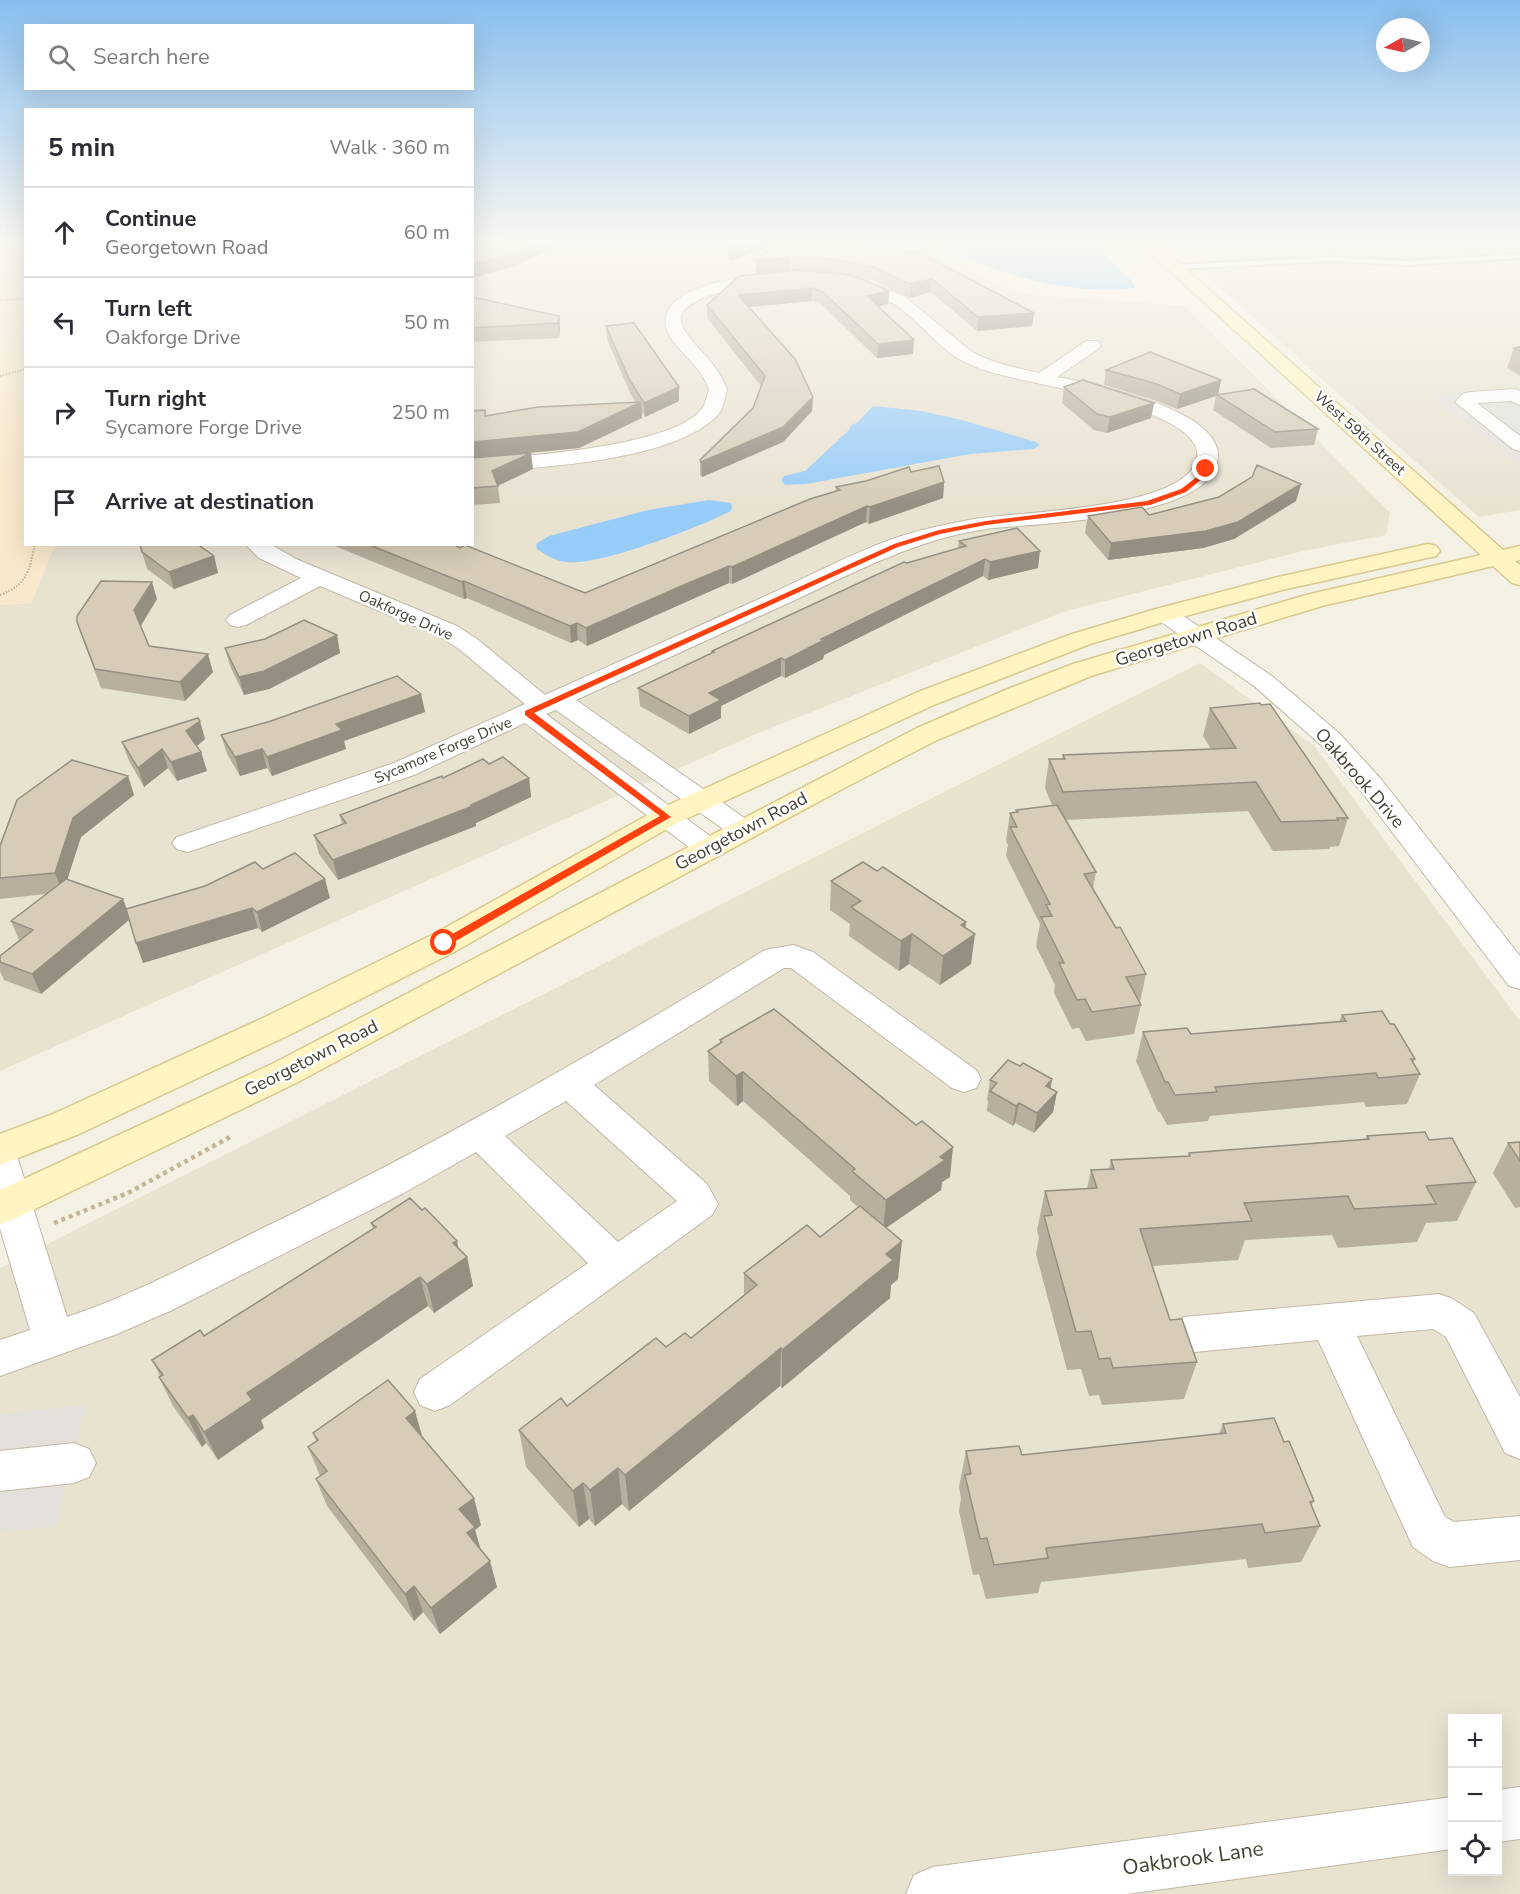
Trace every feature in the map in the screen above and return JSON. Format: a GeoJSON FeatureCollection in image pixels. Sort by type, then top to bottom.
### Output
{"type":"FeatureCollection","features":[{"type":"Feature","properties":{"kind":"main road","name":"West 59th Street"},"geometry":{"type":"LineString","coordinates":[[1246,329],[1498,550],[1520,578]]}},
{"type":"Feature","properties":{"kind":"main road","name":"Georgetown Road"},"geometry":{"type":"LineString","coordinates":[[11,1216],[927,734],[1082,670],[1315,600],[1498,550],[1520,533]]}},
{"type":"Feature","properties":{"kind":"main road","name":"Georgetown Road"},"geometry":{"type":"LineString","coordinates":[[0,1150],[66,1124],[275,1027],[444,943],[666,817],[927,698],[1081,639],[1278,584],[1498,550]]}},
{"type":"Feature","properties":{"kind":"street"},"geometry":{"type":"LineString","coordinates":[[474,466],[572,457],[650,442],[688,429],[711,412],[717,401],[718,390],[714,380],[676,329]]}},
{"type":"Feature","properties":{"kind":"street","name":"Sycamore Forge Drive"},"geometry":{"type":"LineString","coordinates":[[187,843],[388,775],[896,546],[939,532],[986,523],[1148,503],[1184,491],[1204,473],[1209,461],[1208,453],[1200,437],[1187,426],[1140,404],[989,365],[965,356],[933,329]]}},
{"type":"Feature","properties":{"kind":"street"},"geometry":{"type":"LineString","coordinates":[[1042,379],[1092,345]]}},
{"type":"Feature","properties":{"kind":"street"},"geometry":{"type":"LineString","coordinates":[[1518,396],[1470,398],[1464,402],[1520,445]]}},
{"type":"Feature","properties":{"kind":"street","name":"Oakforge Drive"},"geometry":{"type":"LineString","coordinates":[[258,546],[273,557],[447,631],[468,644],[544,706],[666,817],[708,848]]}},
{"type":"Feature","properties":{"kind":"street"},"geometry":{"type":"LineString","coordinates":[[238,620],[319,577]]}},
{"type":"Feature","properties":{"kind":"street","name":"Oakbrook Drive"},"geometry":{"type":"LineString","coordinates":[[1165,614],[1263,681],[1330,739],[1371,785],[1520,978]]}},
{"type":"Feature","properties":{"kind":"street"},"geometry":{"type":"LineString","coordinates":[[544,706],[702,801],[743,830]]}},
{"type":"Feature","properties":{"kind":"street"},"geometry":{"type":"LineString","coordinates":[[0,1358],[103,1322],[197,1280],[398,1179],[569,1083],[678,1019],[771,960],[788,956],[802,960],[964,1079]]}},
{"type":"Feature","properties":{"kind":"street"},"geometry":{"type":"LineString","coordinates":[[435,1392],[699,1204],[698,1198],[569,1083]]}},
{"type":"Feature","properties":{"kind":"street"},"geometry":{"type":"LineString","coordinates":[[480,1134],[616,1265]]}},
{"type":"Feature","properties":{"kind":"street"},"geometry":{"type":"LineString","coordinates":[[0,1159],[11,1216],[54,1340]]}},
{"type":"Feature","properties":{"kind":"street"},"geometry":{"type":"LineString","coordinates":[[1184,1335],[1433,1310],[1448,1314],[1460,1325],[1520,1438]]}},
{"type":"Feature","properties":{"kind":"street"},"geometry":{"type":"LineString","coordinates":[[1329,1320],[1429,1532],[1449,1545],[1520,1538]]}},
{"type":"Feature","properties":{"kind":"street"},"geometry":{"type":"LineString","coordinates":[[0,1470],[74,1463]]}},
{"type":"Feature","properties":{"kind":"street"},"geometry":{"type":"LineString","coordinates":[[1502,1815],[1520,1813]]}},
{"type":"Feature","properties":{"kind":"street","name":"Oakbrook Lane"},"geometry":{"type":"LineString","coordinates":[[933,1894],[1100,1883],[1448,1824]]}},
{"type":"Feature","properties":{"kind":"path"},"geometry":{"type":"LineString","coordinates":[[0,376],[24,370]]}},
{"type":"Feature","properties":{"kind":"path"},"geometry":{"type":"LineString","coordinates":[[0,595],[21,587],[27,579],[35,546]]}},
{"type":"Feature","properties":{"kind":"path"},"geometry":{"type":"LineString","coordinates":[[11,1216],[128,1193],[233,1135]]}},
{"type":"Feature","properties":{"kind":"shaded area"},"geometry":{"type":"Polygon","coordinates":[[[0,329],[24,329],[24,546],[55,546],[31,603],[0,605],[0,329]]]}},
{"type":"Feature","properties":{"kind":"shaded area"},"geometry":{"type":"Polygon","coordinates":[[[474,329],[1208,329],[1390,513],[1386,535],[1303,551],[1066,611],[756,734],[0,1071],[0,605],[31,603],[55,546],[474,546],[474,329]]]}},
{"type":"Feature","properties":{"kind":"shaded area"},"geometry":{"type":"Polygon","coordinates":[[[1267,329],[1520,329],[1520,510],[1479,517],[1267,329]]]}},
{"type":"Feature","properties":{"kind":"shaded area"},"geometry":{"type":"Polygon","coordinates":[[[1468,391],[1482,403],[1520,400],[1520,464],[1430,395],[1468,391]]]}},
{"type":"Feature","properties":{"kind":"shaded area"},"geometry":{"type":"Polygon","coordinates":[[[1200,663],[1314,746],[1520,1021],[1520,1894],[0,1894],[0,1268],[1200,663]]]}},
{"type":"Feature","properties":{"kind":"shaded area"},"geometry":{"type":"Polygon","coordinates":[[[86,1405],[55,1526],[0,1532],[0,1414],[86,1405]]]}},
{"type":"Feature","properties":{"kind":"water"},"geometry":{"type":"Polygon","coordinates":[[[873,406],[921,411],[962,420],[1040,445],[1033,449],[970,454],[806,484],[785,485],[781,480],[784,476],[805,471],[873,406]]]}},
{"type":"Feature","properties":{"kind":"water"},"geometry":{"type":"Polygon","coordinates":[[[709,500],[731,503],[731,511],[674,535],[625,552],[582,562],[567,562],[555,559],[537,549],[536,544],[549,536],[648,510],[709,500]]]}},
{"type":"Feature","properties":{"kind":"building"},"geometry":{"type":"Polygon","coordinates":[[[607,329],[638,329],[679,387],[644,403],[629,379],[607,329]]]}},
{"type":"Feature","properties":{"kind":"building"},"geometry":{"type":"Polygon","coordinates":[[[727,329],[769,329],[795,359],[813,397],[783,427],[701,462],[700,460],[753,408],[765,376],[727,329]]]}},
{"type":"Feature","properties":{"kind":"building"},"geometry":{"type":"Polygon","coordinates":[[[863,329],[903,329],[914,340],[878,344],[863,329]]]}},
{"type":"Feature","properties":{"kind":"building"},"geometry":{"type":"Polygon","coordinates":[[[1150,352],[1221,380],[1180,394],[1154,383],[1106,370],[1150,352]]]}},
{"type":"Feature","properties":{"kind":"building"},"geometry":{"type":"Polygon","coordinates":[[[1083,380],[1154,403],[1110,417],[1097,414],[1064,387],[1083,380]]]}},
{"type":"Feature","properties":{"kind":"building"},"geometry":{"type":"Polygon","coordinates":[[[1254,389],[1318,429],[1275,432],[1217,395],[1254,389]]]}},
{"type":"Feature","properties":{"kind":"building"},"geometry":{"type":"Polygon","coordinates":[[[641,402],[578,432],[474,442],[474,411],[485,410],[485,416],[538,407],[641,402]]]}},
{"type":"Feature","properties":{"kind":"building"},"geometry":{"type":"Polygon","coordinates":[[[531,453],[492,471],[498,486],[474,488],[474,458],[531,453]]]}},
{"type":"Feature","properties":{"kind":"building"},"geometry":{"type":"Polygon","coordinates":[[[1257,465],[1301,484],[1238,522],[1206,531],[1111,543],[1088,516],[1142,507],[1149,515],[1219,497],[1252,477],[1257,465]]]}},
{"type":"Feature","properties":{"kind":"building"},"geometry":{"type":"Polygon","coordinates":[[[939,466],[944,482],[870,507],[867,506],[732,567],[729,566],[586,628],[577,623],[570,626],[464,581],[372,546],[456,546],[460,548],[468,546],[585,593],[810,499],[840,490],[836,487],[866,481],[909,467],[911,472],[939,466]]]}},
{"type":"Feature","properties":{"kind":"building"},"geometry":{"type":"Polygon","coordinates":[[[1017,528],[1040,551],[990,562],[985,559],[821,639],[824,640],[785,660],[781,658],[709,693],[721,700],[689,716],[638,688],[904,562],[966,546],[959,541],[1017,528]]]}},
{"type":"Feature","properties":{"kind":"building"},"geometry":{"type":"Polygon","coordinates":[[[140,546],[200,546],[214,556],[169,572],[142,552],[140,546]]]}},
{"type":"Feature","properties":{"kind":"building"},"geometry":{"type":"Polygon","coordinates":[[[101,581],[152,582],[134,610],[149,646],[208,654],[180,682],[95,669],[77,622],[77,616],[101,581]]]}},
{"type":"Feature","properties":{"kind":"building"},"geometry":{"type":"Polygon","coordinates":[[[304,620],[337,635],[264,671],[239,677],[225,648],[265,639],[304,620]]]}},
{"type":"Feature","properties":{"kind":"building"},"geometry":{"type":"Polygon","coordinates":[[[397,676],[421,694],[336,724],[342,730],[267,757],[262,749],[235,757],[221,735],[271,721],[397,676]]]}},
{"type":"Feature","properties":{"kind":"building"},"geometry":{"type":"Polygon","coordinates":[[[1260,703],[1261,705],[1270,704],[1348,818],[1281,822],[1256,782],[1063,792],[1049,759],[1065,759],[1063,755],[1236,748],[1210,708],[1260,703]]]}},
{"type":"Feature","properties":{"kind":"building"},"geometry":{"type":"Polygon","coordinates":[[[198,718],[200,721],[186,731],[201,752],[171,762],[162,749],[138,768],[122,742],[198,718]]]}},
{"type":"Feature","properties":{"kind":"building"},"geometry":{"type":"Polygon","coordinates":[[[503,757],[529,778],[471,805],[473,806],[333,860],[314,835],[346,823],[340,815],[442,776],[443,778],[483,759],[489,764],[503,757]]]}},
{"type":"Feature","properties":{"kind":"building"},"geometry":{"type":"Polygon","coordinates":[[[72,760],[128,776],[73,818],[55,873],[0,878],[0,846],[17,800],[72,760]]]}},
{"type":"Feature","properties":{"kind":"building"},"geometry":{"type":"Polygon","coordinates":[[[1057,805],[1096,872],[1084,874],[1116,928],[1120,927],[1146,974],[1126,977],[1141,1005],[1092,1012],[1085,999],[1077,1000],[1059,963],[1064,963],[1041,917],[1052,916],[1046,905],[1050,904],[1010,827],[1017,827],[1010,813],[1018,812],[1016,810],[1057,805]]]}},
{"type":"Feature","properties":{"kind":"building"},"geometry":{"type":"Polygon","coordinates":[[[295,853],[325,879],[257,912],[252,908],[136,943],[126,909],[205,886],[255,862],[263,869],[295,853]]]}},
{"type":"Feature","properties":{"kind":"building"},"geometry":{"type":"Polygon","coordinates":[[[863,862],[877,871],[883,867],[966,922],[961,925],[975,934],[943,956],[912,934],[901,941],[851,907],[861,901],[831,881],[863,862]]]}},
{"type":"Feature","properties":{"kind":"building"},"geometry":{"type":"Polygon","coordinates":[[[66,879],[123,899],[32,974],[0,962],[0,956],[33,930],[11,921],[66,879]]]}},
{"type":"Feature","properties":{"kind":"building"},"geometry":{"type":"Polygon","coordinates":[[[774,1009],[916,1125],[922,1121],[953,1147],[940,1157],[945,1160],[886,1200],[852,1171],[855,1169],[743,1072],[736,1076],[708,1051],[722,1042],[720,1040],[774,1009]]]}},
{"type":"Feature","properties":{"kind":"building"},"geometry":{"type":"Polygon","coordinates":[[[1382,1011],[1390,1024],[1394,1024],[1415,1059],[1411,1059],[1420,1074],[1378,1078],[1376,1073],[1215,1087],[1217,1092],[1175,1095],[1168,1082],[1165,1082],[1143,1032],[1187,1028],[1191,1034],[1346,1021],[1342,1015],[1382,1011]]]}},
{"type":"Feature","properties":{"kind":"building"},"geometry":{"type":"Polygon","coordinates":[[[1008,1060],[1020,1066],[1023,1063],[1052,1079],[1046,1086],[1057,1092],[1037,1113],[1019,1103],[1016,1106],[990,1091],[997,1083],[990,1080],[1008,1060]]]}},
{"type":"Feature","properties":{"kind":"building"},"geometry":{"type":"Polygon","coordinates":[[[1425,1132],[1429,1140],[1452,1138],[1476,1182],[1426,1186],[1436,1204],[1354,1209],[1348,1196],[1244,1203],[1252,1221],[1140,1229],[1170,1320],[1182,1319],[1197,1362],[1113,1368],[1110,1358],[1099,1359],[1091,1331],[1076,1332],[1044,1216],[1052,1215],[1045,1191],[1097,1188],[1091,1170],[1114,1169],[1111,1160],[1190,1156],[1189,1153],[1369,1139],[1367,1136],[1425,1132]]]}},
{"type":"Feature","properties":{"kind":"building"},"geometry":{"type":"Polygon","coordinates":[[[1520,1142],[1520,1161],[1508,1143],[1520,1142]]]}},
{"type":"Feature","properties":{"kind":"building"},"geometry":{"type":"Polygon","coordinates":[[[410,1198],[422,1210],[425,1208],[457,1241],[453,1243],[467,1257],[427,1284],[420,1277],[247,1393],[252,1400],[204,1432],[193,1415],[188,1418],[159,1377],[163,1375],[152,1360],[200,1330],[204,1336],[376,1227],[371,1223],[410,1198]]]}},
{"type":"Feature","properties":{"kind":"building"},"geometry":{"type":"Polygon","coordinates":[[[860,1206],[902,1241],[886,1254],[893,1260],[625,1475],[618,1468],[590,1490],[583,1483],[573,1491],[519,1430],[561,1398],[567,1406],[656,1338],[666,1347],[685,1333],[691,1338],[757,1285],[744,1273],[807,1225],[820,1237],[860,1206]]]}},
{"type":"Feature","properties":{"kind":"building"},"geometry":{"type":"Polygon","coordinates":[[[388,1380],[415,1411],[406,1418],[474,1498],[459,1509],[475,1527],[467,1533],[490,1561],[431,1608],[414,1586],[405,1594],[316,1479],[327,1471],[308,1447],[318,1440],[313,1433],[388,1380]]]}},
{"type":"Feature","properties":{"kind":"building"},"geometry":{"type":"Polygon","coordinates":[[[1274,1418],[1284,1442],[1289,1441],[1314,1501],[1310,1502],[1320,1526],[1265,1533],[1262,1524],[1046,1548],[1048,1558],[994,1565],[987,1538],[980,1539],[965,1475],[971,1474],[966,1451],[1019,1446],[1022,1455],[1226,1433],[1223,1424],[1274,1418]]]}},
{"type":"Feature","properties":{"kind":"route"},"geometry":{"type":"LineString","coordinates":[[444,943],[666,817],[528,713],[896,546],[939,532],[986,523],[1148,503],[1184,491],[1201,477],[1206,469]]}}]}
